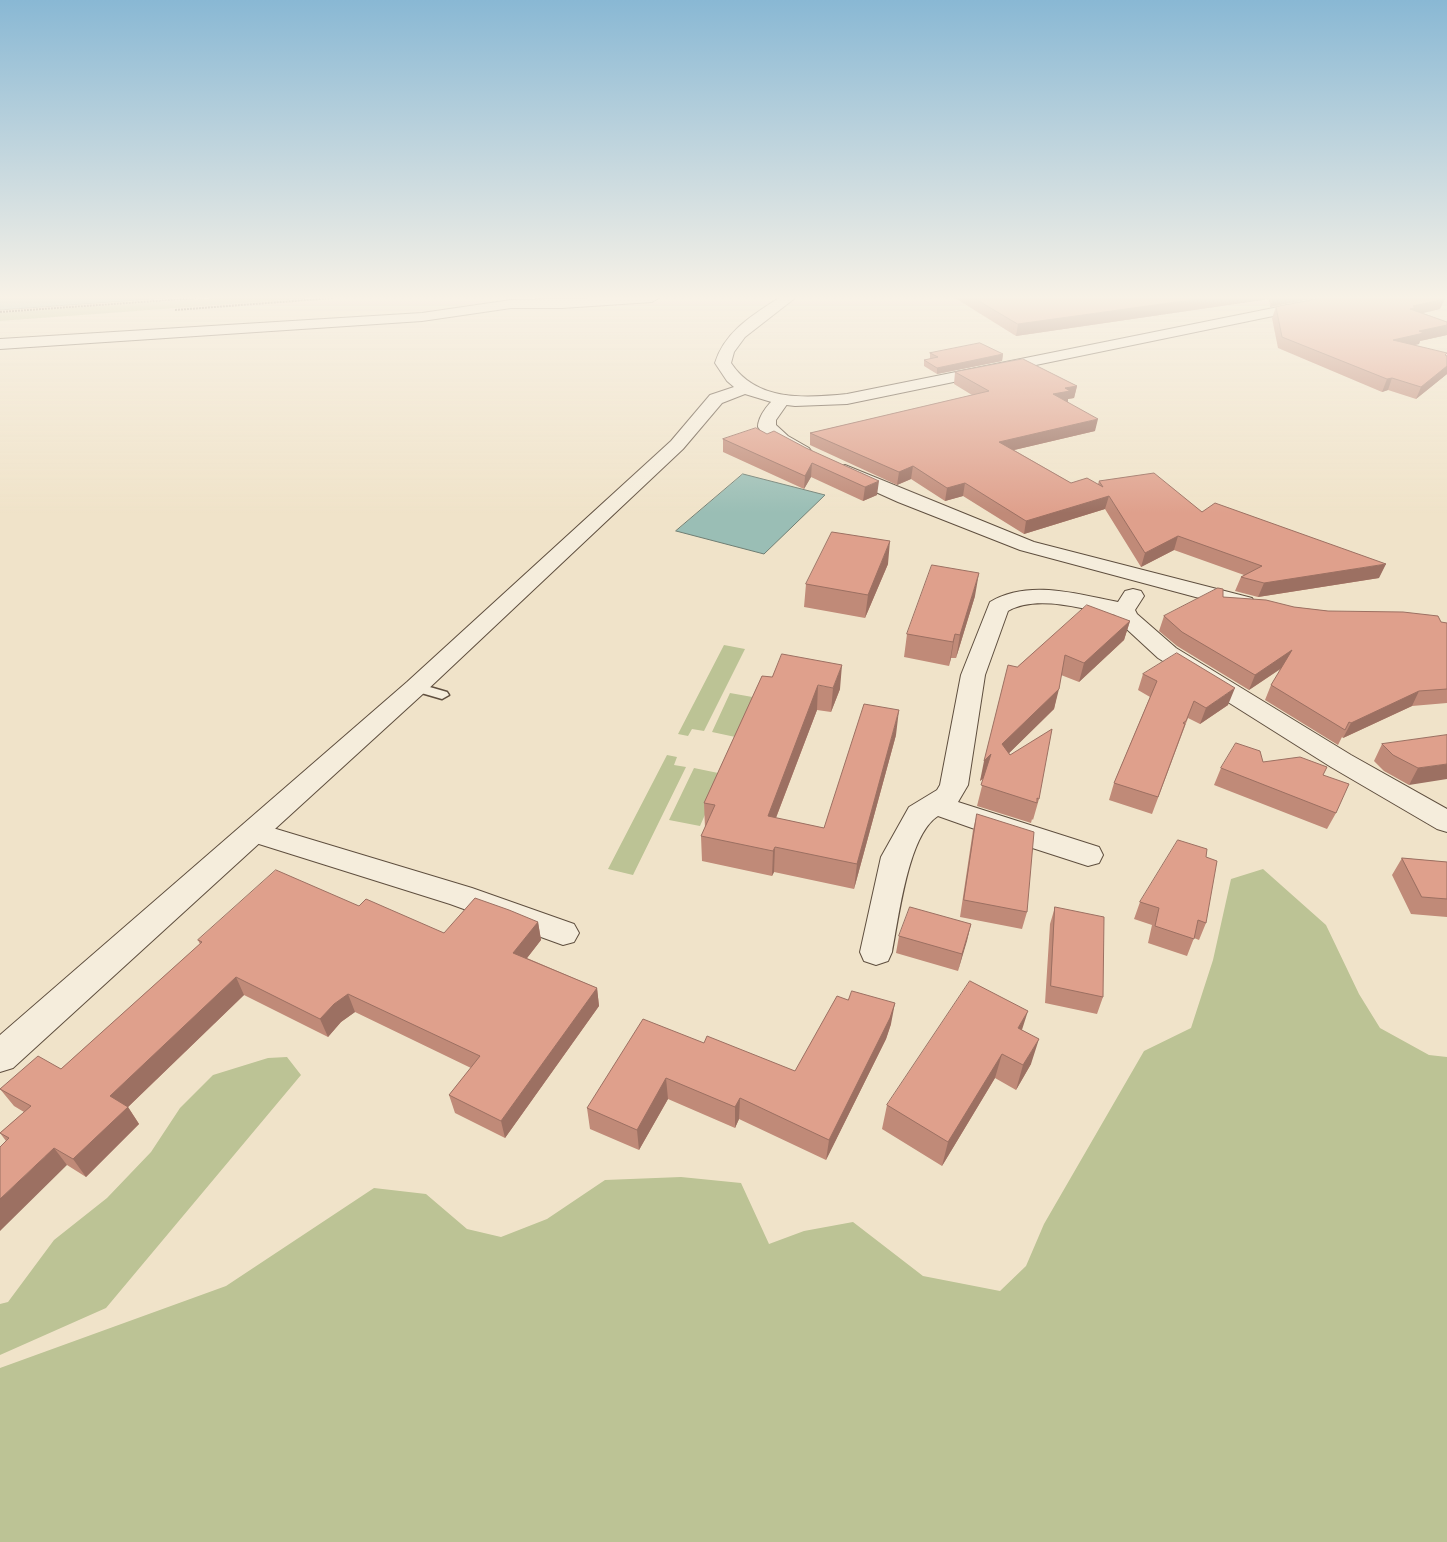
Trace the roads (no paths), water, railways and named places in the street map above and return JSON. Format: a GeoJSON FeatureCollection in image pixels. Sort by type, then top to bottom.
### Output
{"type":"FeatureCollection","features":[{"type":"Feature","properties":{"kind":"street"},"geometry":{"type":"LineString","coordinates":[[726,370],[732,378],[746,388],[782,400],[827,401],[848,399],[990,370]]}},
{"type":"Feature","properties":{"kind":"street"},"geometry":{"type":"LineString","coordinates":[[0,1057],[416,687],[677,445],[716,399],[746,388]]}},
{"type":"Feature","properties":{"kind":"street"},"geometry":{"type":"LineString","coordinates":[[782,400],[767,420],[767,427],[782,440],[825,462],[905,498],[1027,546],[1258,606]]}},
{"type":"Feature","properties":{"kind":"street"},"geometry":{"type":"LineString","coordinates":[[1124,610],[1145,578]]}},
{"type":"Feature","properties":{"kind":"street"},"geometry":{"type":"LineString","coordinates":[[876,952],[896,856],[919,814],[948,796],[954,785],[973,675],[998,607],[1017,598],[1055,598],[1124,610],[1135,626],[1167,653],[1341,762],[1447,822]]}},
{"type":"Feature","properties":{"kind":"street"},"geometry":{"type":"LineString","coordinates":[[935,804],[996,826],[1088,855]]}},
{"type":"Feature","properties":{"kind":"street"},"geometry":{"type":"LineString","coordinates":[[253,832],[461,896],[562,933]]}},
{"type":"Feature","properties":{"kind":"lane"},"geometry":{"type":"LineString","coordinates":[[416,687],[442,695]]}},
{"type":"Feature","properties":{"kind":"water"},"geometry":{"type":"Polygon","coordinates":[[[743,474],[825,495],[764,554],[676,531],[743,474]]]}}]}
